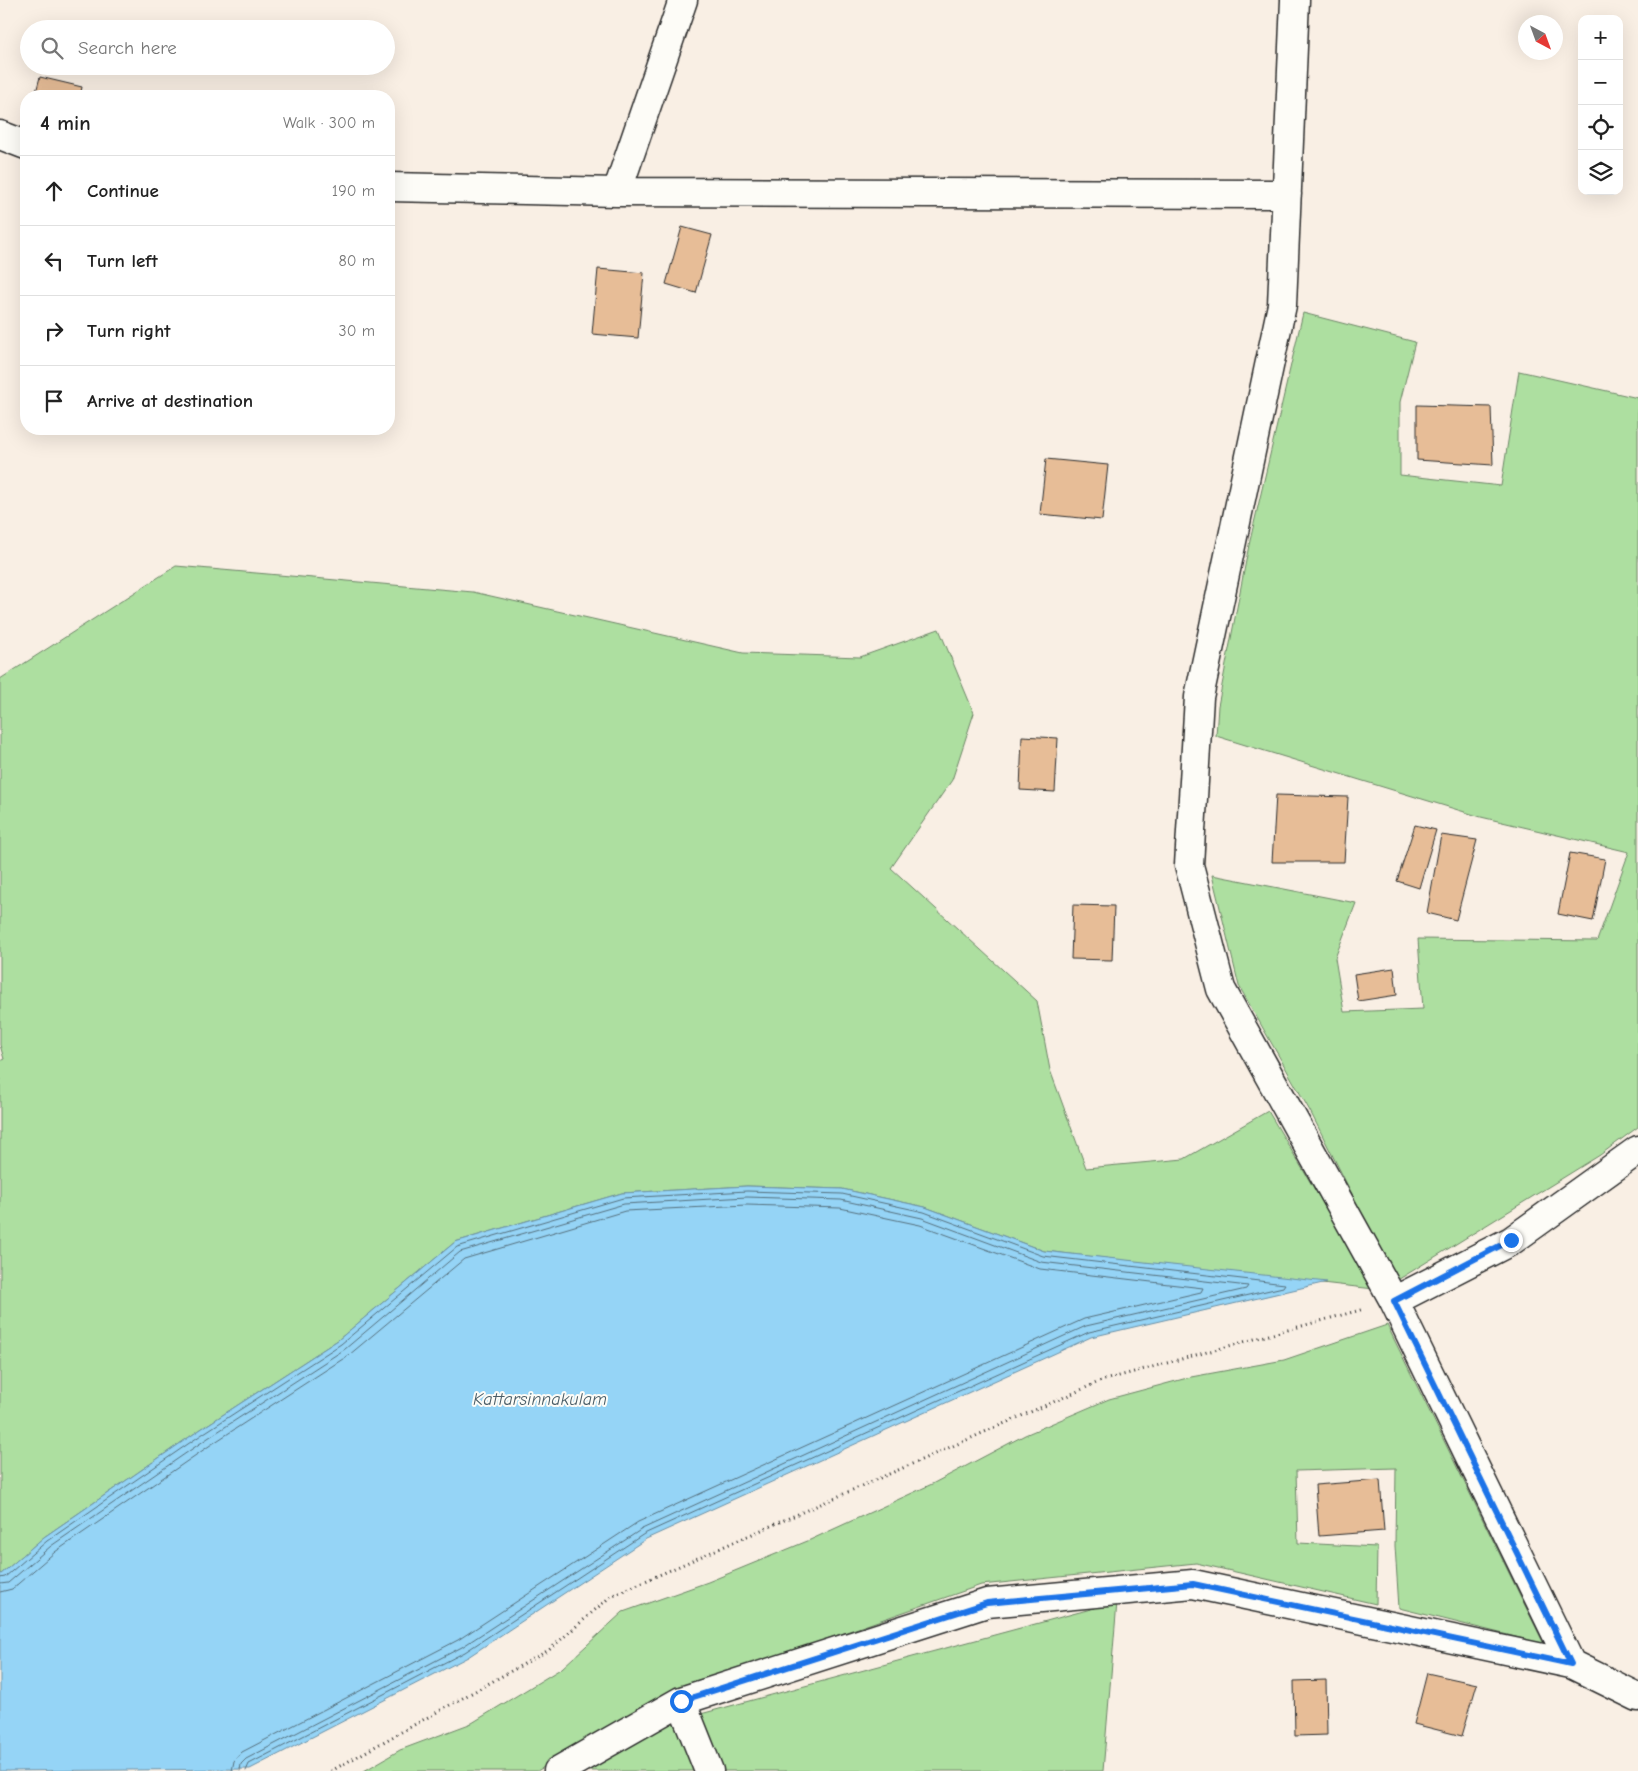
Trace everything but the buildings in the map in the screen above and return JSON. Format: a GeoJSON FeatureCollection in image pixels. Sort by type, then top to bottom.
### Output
{"type":"FeatureCollection","features":[{"type":"Feature","properties":{"kind":"street"},"geometry":{"type":"LineString","coordinates":[[617,192],[683,0]]}},
{"type":"Feature","properties":{"kind":"street"},"geometry":{"type":"LineString","coordinates":[[1295,0],[1282,305],[1200,697],[1189,865],[1221,989],[1394,1301],[1571,1664]]}},
{"type":"Feature","properties":{"kind":"street"},"geometry":{"type":"LineString","coordinates":[[0,135],[20,143]]}},
{"type":"Feature","properties":{"kind":"street"},"geometry":{"type":"LineString","coordinates":[[395,187],[617,192],[1287,194]]}},
{"type":"Feature","properties":{"kind":"street"},"geometry":{"type":"LineString","coordinates":[[1394,1301],[1511,1240],[1638,1150]]}},
{"type":"Feature","properties":{"kind":"street"},"geometry":{"type":"LineString","coordinates":[[558,1771],[681,1701],[987,1603],[1193,1584],[1571,1664],[1638,1698]]}},
{"type":"Feature","properties":{"kind":"street"},"geometry":{"type":"LineString","coordinates":[[681,1701],[710,1771]]}},
{"type":"Feature","properties":{"kind":"path"},"geometry":{"type":"LineString","coordinates":[[331,1771],[550,1650],[611,1596],[1102,1381],[1394,1301]]}},
{"type":"Feature","properties":{"kind":"green space"},"geometry":{"type":"Polygon","coordinates":[[[1303,313],[1415,342],[1400,402],[1400,475],[1501,486],[1519,371],[1638,398],[1638,1127],[1600,1155],[1396,1281],[1310,1111],[1239,986],[1212,875],[1356,903],[1335,958],[1344,1012],[1423,1009],[1418,939],[1597,941],[1629,852],[1481,817],[1216,736],[1218,706],[1249,545],[1303,313]]]}},
{"type":"Feature","properties":{"kind":"green space"},"geometry":{"type":"Polygon","coordinates":[[[176,566],[473,592],[743,653],[860,657],[939,629],[974,713],[952,780],[891,868],[1037,1001],[1050,1070],[1086,1168],[1184,1159],[1268,1111],[1374,1289],[1044,1251],[925,1207],[842,1189],[747,1186],[622,1193],[455,1242],[338,1340],[201,1429],[44,1537],[0,1575],[0,1061],[4,1059],[0,1045],[0,679],[176,566]]]}},
{"type":"Feature","properties":{"kind":"green space"},"geometry":{"type":"Polygon","coordinates":[[[1387,1325],[1544,1644],[1399,1608],[1395,1546],[1396,1468],[1296,1471],[1298,1543],[1377,1547],[1376,1604],[1196,1563],[981,1585],[678,1691],[537,1771],[364,1771],[400,1750],[472,1723],[562,1668],[623,1612],[708,1582],[810,1540],[932,1484],[1025,1435],[1109,1399],[1191,1377],[1284,1360],[1387,1325]]]}},
{"type":"Feature","properties":{"kind":"green space"},"geometry":{"type":"Polygon","coordinates":[[[1117,1602],[1103,1771],[720,1771],[697,1715],[1117,1602]]]}},
{"type":"Feature","properties":{"kind":"green space"},"geometry":{"type":"Polygon","coordinates":[[[678,1718],[700,1771],[582,1771],[678,1718]]]}},
{"type":"Feature","properties":{"kind":"water","name":"Kattarsinnakulam"},"geometry":{"type":"Polygon","coordinates":[[[747,1186],[842,1189],[925,1207],[1044,1251],[1327,1282],[1091,1337],[646,1539],[468,1657],[250,1769],[0,1771],[0,1575],[44,1537],[201,1429],[338,1340],[455,1242],[622,1193],[747,1186]]]}},
{"type":"Feature","properties":{"kind":"route"},"geometry":{"type":"LineString","coordinates":[[681,1701],[987,1603],[1193,1584],[1571,1664],[1394,1301],[1511,1240]]}}]}
